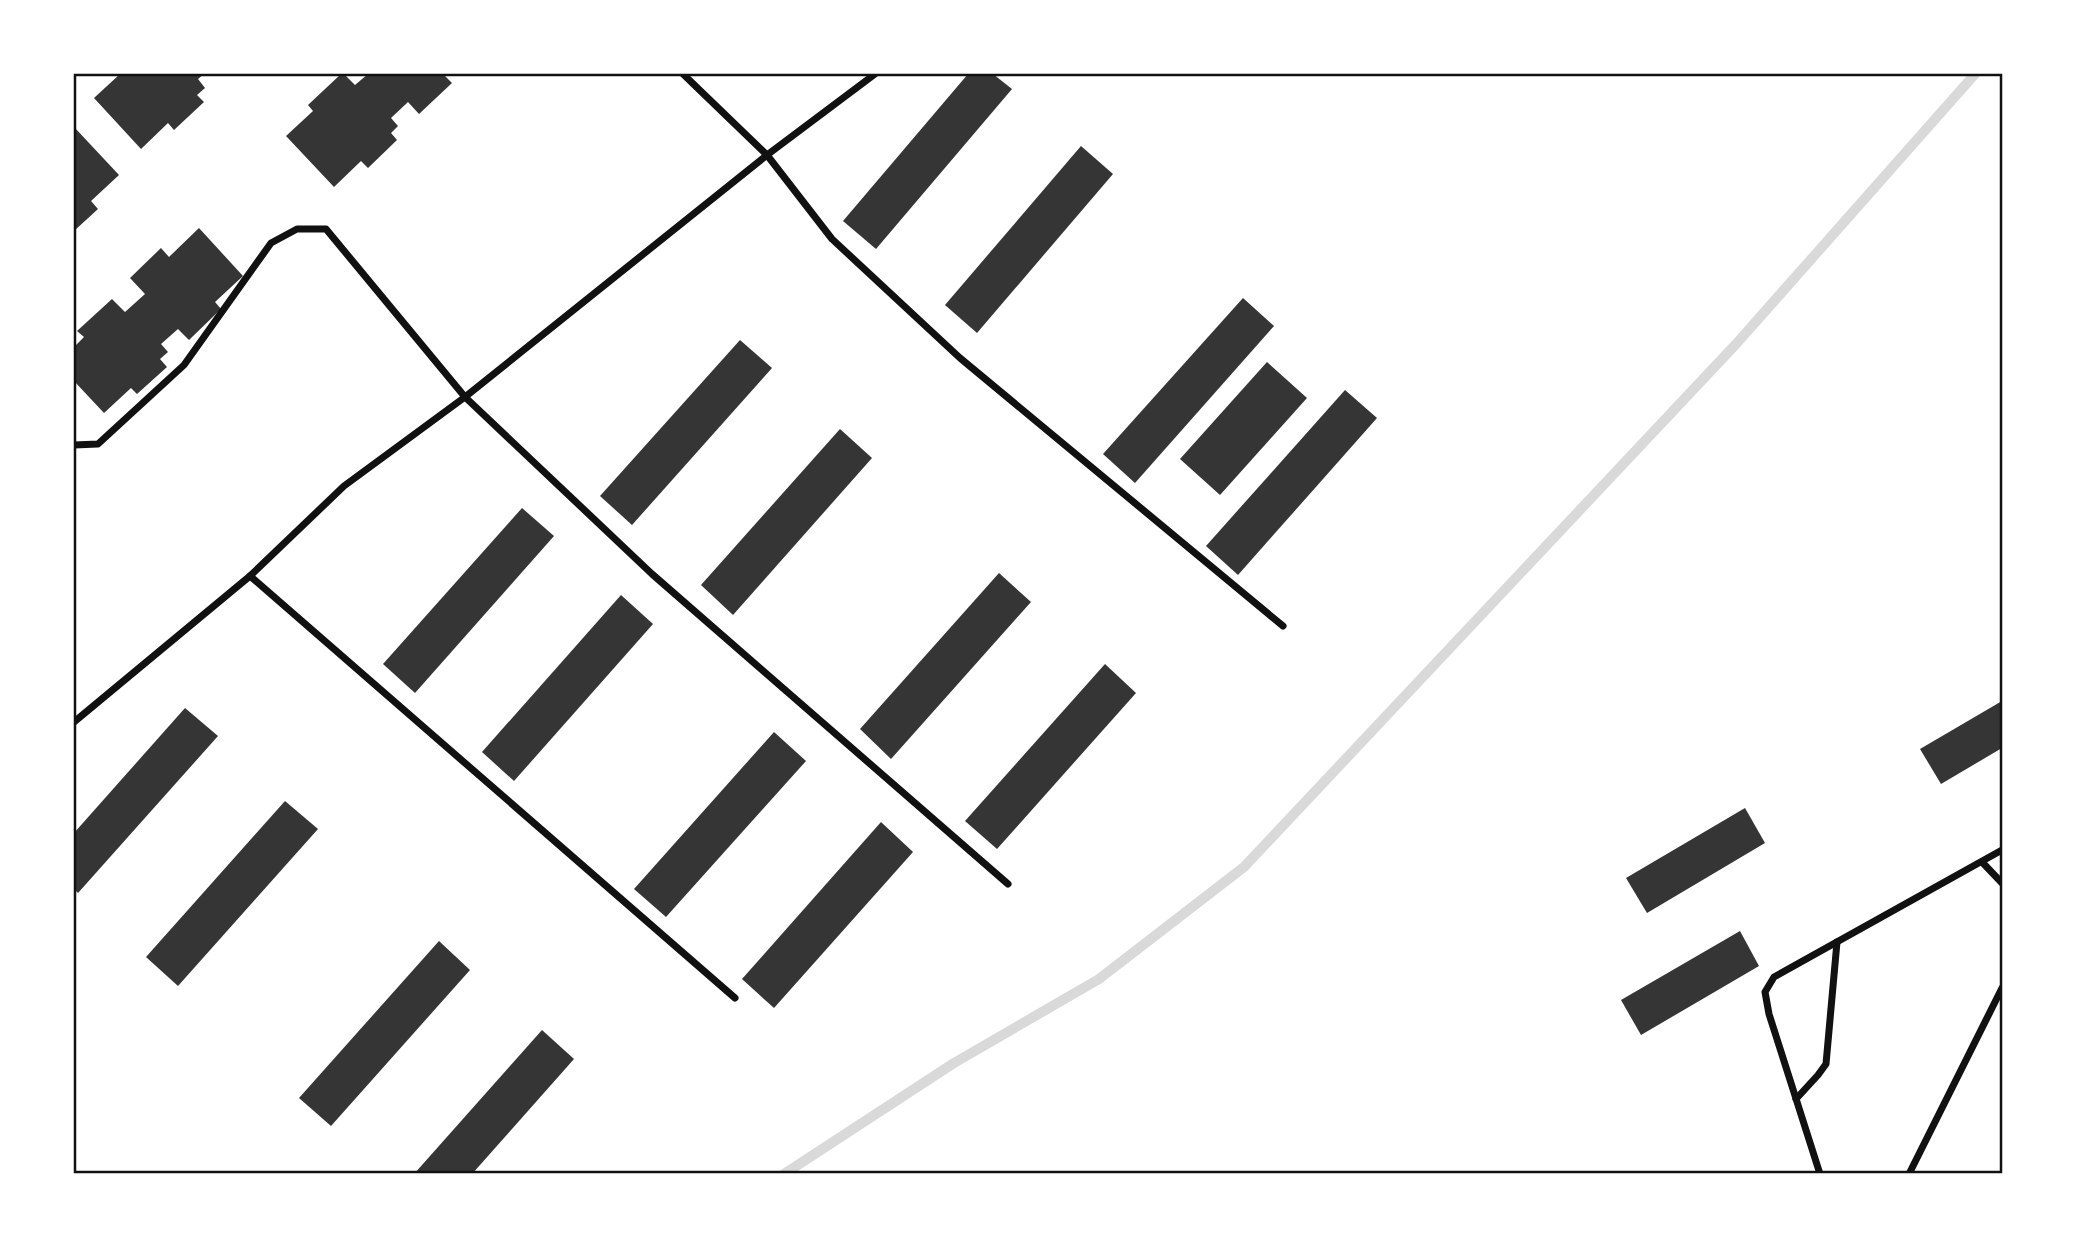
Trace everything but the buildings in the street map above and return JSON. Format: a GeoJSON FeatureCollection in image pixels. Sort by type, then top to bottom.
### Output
{"type":"FeatureCollection","features":[{"type":"Feature","properties":{"kind":"street"},"geometry":{"type":"LineString","coordinates":[[684,74],[767,155],[832,239],[960,358],[1283,626]]}},
{"type":"Feature","properties":{"kind":"street"},"geometry":{"type":"LineString","coordinates":[[74,722],[250,576],[344,486],[465,397],[767,155],[875,74]]}},
{"type":"Feature","properties":{"kind":"street"},"geometry":{"type":"LineString","coordinates":[[74,445],[97,444],[184,365],[271,243],[298,229],[327,229],[465,397],[652,574],[1008,884]]}},
{"type":"Feature","properties":{"kind":"street"},"geometry":{"type":"LineString","coordinates":[[250,576],[735,998]]}},
{"type":"Feature","properties":{"kind":"street"},"geometry":{"type":"LineString","coordinates":[[1820,1174],[1769,1014],[1765,992],[1774,977],[2003,850]]}},
{"type":"Feature","properties":{"kind":"street"},"geometry":{"type":"LineString","coordinates":[[1982,862],[2003,883]]}},
{"type":"Feature","properties":{"kind":"street"},"geometry":{"type":"LineString","coordinates":[[1796,1099],[1826,1064],[1837,942]]}},
{"type":"Feature","properties":{"kind":"street"},"geometry":{"type":"LineString","coordinates":[[1909,1174],[2003,988]]}},
{"type":"Feature","properties":{"kind":"waterway"},"geometry":{"type":"LineString","coordinates":[[784,1174],[954,1063],[1099,979],[1244,867],[1737,343],[1975,74]]}}]}
